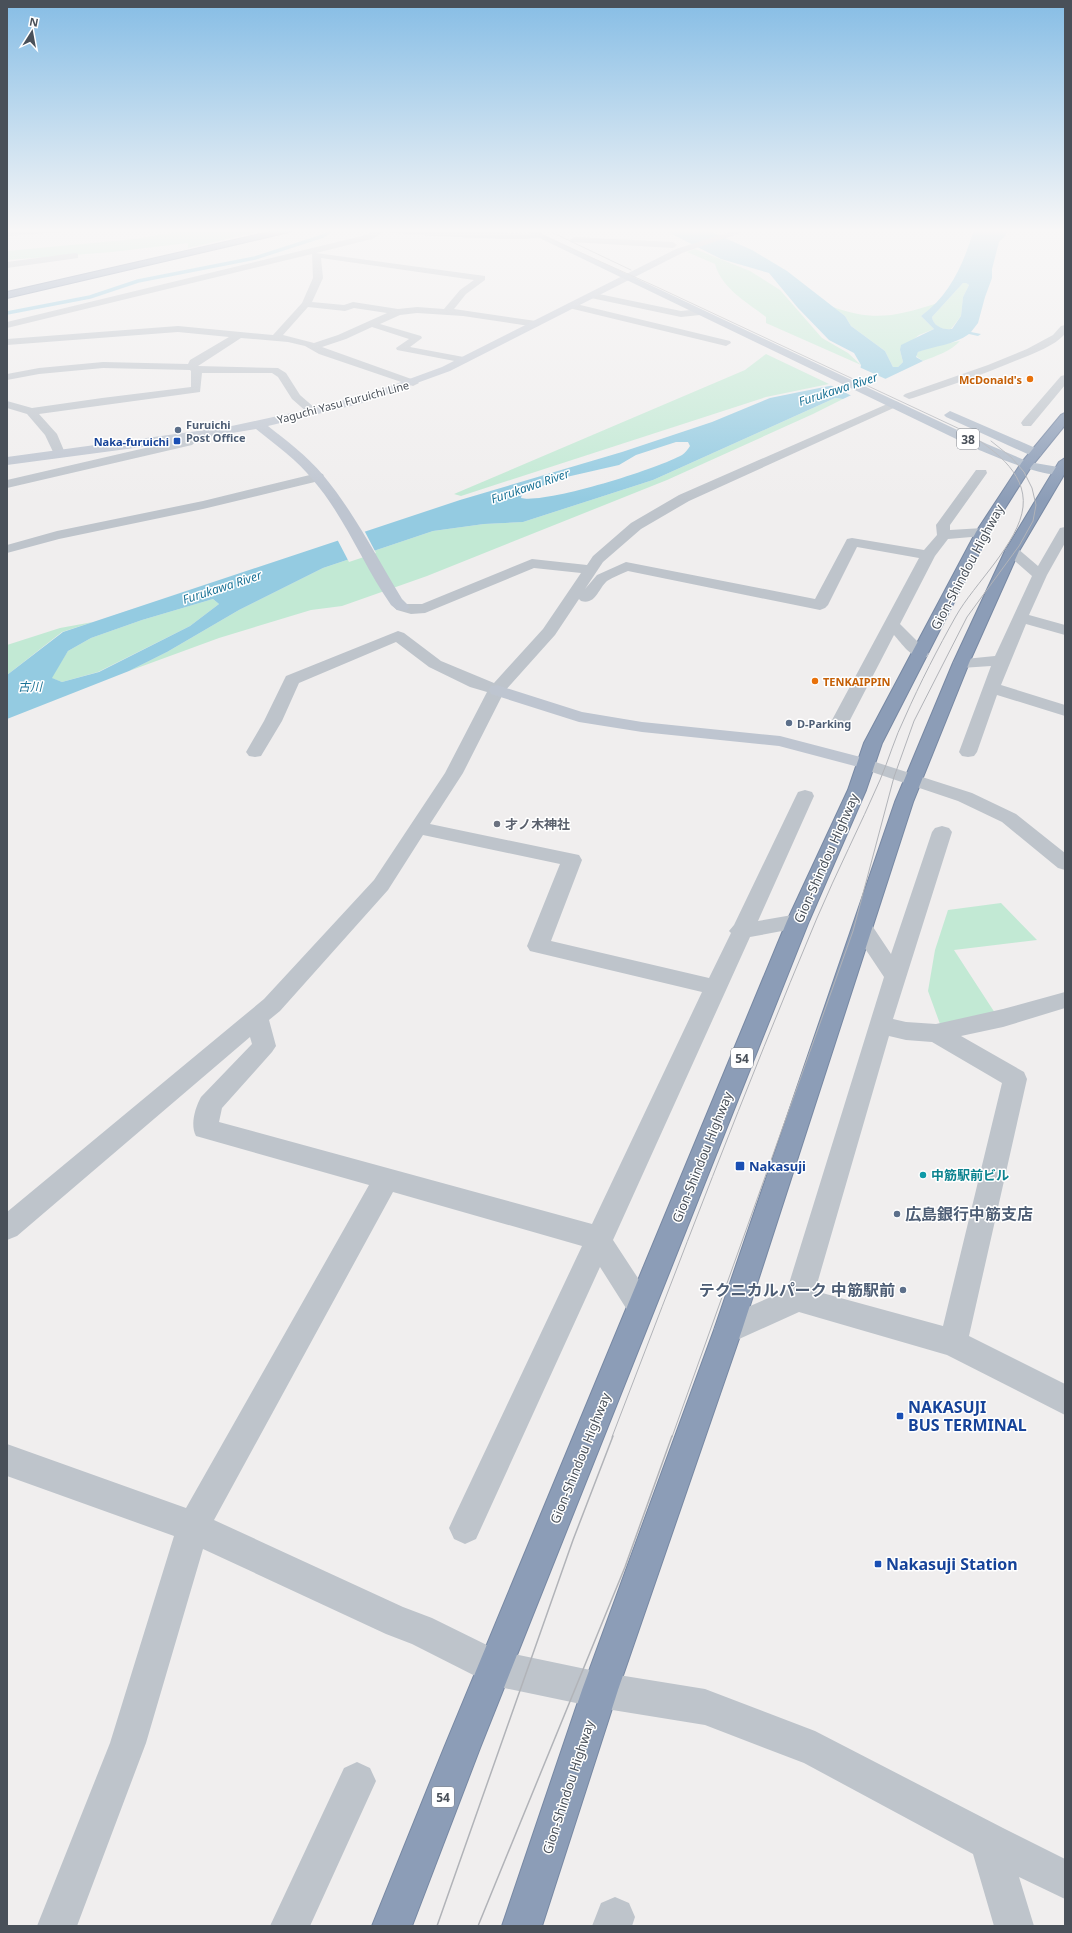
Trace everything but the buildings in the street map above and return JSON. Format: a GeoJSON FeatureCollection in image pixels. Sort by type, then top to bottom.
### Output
{"type":"FeatureCollection","features":[{"type":"Feature","properties":{"kind":"highway","name":"Gion-Shindou Highway"},"geometry":{"type":"LineString","coordinates":[[392,1926],[494,1668],[798,920],[856,790],[873,743],[921,654],[983,532],[1030,459],[1065,416]]}},
{"type":"Feature","properties":{"kind":"highway","name":"Gion-Shindou Highway"},"geometry":{"type":"LineString","coordinates":[[522,1926],[600,1690],[728,1330],[913,778],[960,663],[1012,551],[1063,469]]}},
{"type":"Feature","properties":{"kind":"main road","name":"Yaguchi Yasu Furuichi Line"},"geometry":{"type":"LineString","coordinates":[[7,461],[195,436],[312,412],[413,383],[465,360],[544,320]]}},
{"type":"Feature","properties":{"kind":"main road","name":"38"},"geometry":{"type":"LineString","coordinates":[[718,320],[764,342],[895,397],[1030,459],[1063,469]]}},
{"type":"Feature","properties":{"kind":"main road","name":"38"},"geometry":{"type":"LineString","coordinates":[[895,397],[923,403]]}},
{"type":"Feature","properties":{"kind":"main road","name":"38"},"geometry":{"type":"LineString","coordinates":[[937,409],[1030,459]]}},
{"type":"Feature","properties":{"kind":"main road"},"geometry":{"type":"LineString","coordinates":[[258,424],[289,449],[318,477],[345,516],[399,604]]}},
{"type":"Feature","properties":{"kind":"main road"},"geometry":{"type":"LineString","coordinates":[[497,690],[579,717],[642,727],[780,742],[866,764]]}},
{"type":"Feature","properties":{"kind":"street"},"geometry":{"type":"LineString","coordinates":[[7,325],[27,320]]}},
{"type":"Feature","properties":{"kind":"street"},"geometry":{"type":"LineString","coordinates":[[275,338],[291,320]]}},
{"type":"Feature","properties":{"kind":"street"},"geometry":{"type":"LineString","coordinates":[[290,352],[311,345],[342,338],[380,320]]}},
{"type":"Feature","properties":{"kind":"street"},"geometry":{"type":"LineString","coordinates":[[508,320],[536,324]]}},
{"type":"Feature","properties":{"kind":"street"},"geometry":{"type":"LineString","coordinates":[[631,320],[726,343]]}},
{"type":"Feature","properties":{"kind":"street"},"geometry":{"type":"LineString","coordinates":[[108,322],[128,332]]}},
{"type":"Feature","properties":{"kind":"street"},"geometry":{"type":"LineString","coordinates":[[371,324],[417,338],[401,348],[465,360]]}},
{"type":"Feature","properties":{"kind":"street"},"geometry":{"type":"LineString","coordinates":[[7,342],[178,329],[275,338],[311,345],[323,352],[413,383]]}},
{"type":"Feature","properties":{"kind":"street"},"geometry":{"type":"LineString","coordinates":[[7,1228],[272,1005],[381,885],[454,773],[497,690],[549,632],[598,559],[636,526],[684,498],[895,397],[992,367],[1031,351],[1063,333]]}},
{"type":"Feature","properties":{"kind":"street"},"geometry":{"type":"LineString","coordinates":[[7,404],[31,412],[102,401],[196,390],[194,362],[238,335]]}},
{"type":"Feature","properties":{"kind":"street"},"geometry":{"type":"LineString","coordinates":[[274,370],[282,359]]}},
{"type":"Feature","properties":{"kind":"street"},"geometry":{"type":"LineString","coordinates":[[7,377],[39,371],[103,365],[274,370],[282,374],[296,397],[312,412]]}},
{"type":"Feature","properties":{"kind":"street"},"geometry":{"type":"LineString","coordinates":[[1027,423],[1055,398],[1065,378]]}},
{"type":"Feature","properties":{"kind":"street"},"geometry":{"type":"LineString","coordinates":[[31,412],[51,434],[59,453]]}},
{"type":"Feature","properties":{"kind":"street"},"geometry":{"type":"LineString","coordinates":[[7,484],[188,442],[195,436]]}},
{"type":"Feature","properties":{"kind":"street"},"geometry":{"type":"LineString","coordinates":[[944,535],[943,525],[981,473]]}},
{"type":"Feature","properties":{"kind":"street"},"geometry":{"type":"LineString","coordinates":[[7,549],[57,535],[203,505],[318,477]]}},
{"type":"Feature","properties":{"kind":"street"},"geometry":{"type":"LineString","coordinates":[[968,752],[1002,661],[1040,575],[1065,531]]}},
{"type":"Feature","properties":{"kind":"street"},"geometry":{"type":"LineString","coordinates":[[841,720],[928,554],[944,535],[983,532]]}},
{"type":"Feature","properties":{"kind":"street"},"geometry":{"type":"LineString","coordinates":[[564,609],[583,602],[602,578],[626,566],[820,605],[852,542],[928,554]]}},
{"type":"Feature","properties":{"kind":"street"},"geometry":{"type":"LineString","coordinates":[[1012,551],[1040,575]]}},
{"type":"Feature","properties":{"kind":"street"},"geometry":{"type":"LineString","coordinates":[[399,604],[411,609],[425,608],[532,563],[591,570]]}},
{"type":"Feature","properties":{"kind":"street"},"geometry":{"type":"LineString","coordinates":[[1021,618],[1065,630]]}},
{"type":"Feature","properties":{"kind":"street"},"geometry":{"type":"LineString","coordinates":[[892,625],[921,654]]}},
{"type":"Feature","properties":{"kind":"street"},"geometry":{"type":"LineString","coordinates":[[255,752],[273,721],[292,680],[398,636],[435,664],[476,683],[497,690]]}},
{"type":"Feature","properties":{"kind":"street"},"geometry":{"type":"LineString","coordinates":[[960,663],[1002,661]]}},
{"type":"Feature","properties":{"kind":"street"},"geometry":{"type":"LineString","coordinates":[[992,688],[1065,711]]}},
{"type":"Feature","properties":{"kind":"street"},"geometry":{"type":"LineString","coordinates":[[866,764],[913,778],[965,797],[1009,818],[1065,863]]}},
{"type":"Feature","properties":{"kind":"street"},"geometry":{"type":"LineString","coordinates":[[465,1528],[740,931],[805,796]]}},
{"type":"Feature","properties":{"kind":"street"},"geometry":{"type":"LineString","coordinates":[[418,828],[572,860],[538,946],[715,988]]}},
{"type":"Feature","properties":{"kind":"street"},"geometry":{"type":"LineString","coordinates":[[798,1300],[895,976],[942,832]]}},
{"type":"Feature","properties":{"kind":"street"},"geometry":{"type":"LineString","coordinates":[[740,931],[798,920]]}},
{"type":"Feature","properties":{"kind":"street"},"geometry":{"type":"LineString","coordinates":[[863,929],[895,976]]}},
{"type":"Feature","properties":{"kind":"street"},"geometry":{"type":"LineString","coordinates":[[880,1025],[906,1031],[936,1033],[1003,1018],[1065,1000]]}},
{"type":"Feature","properties":{"kind":"street"},"geometry":{"type":"LineString","coordinates":[[257,1018],[264,1046],[210,1104],[205,1129],[583,1233],[598,1240],[641,1307]]}},
{"type":"Feature","properties":{"kind":"street"},"geometry":{"type":"LineString","coordinates":[[936,1033],[1015,1080],[953,1343]]}},
{"type":"Feature","properties":{"kind":"street"},"geometry":{"type":"LineString","coordinates":[[57,1926],[128,1743],[193,1527],[386,1179]]}},
{"type":"Feature","properties":{"kind":"street"},"geometry":{"type":"LineString","coordinates":[[728,1330],[798,1300],[953,1343],[1065,1400]]}},
{"type":"Feature","properties":{"kind":"street"},"geometry":{"type":"LineString","coordinates":[[7,1460],[193,1527],[398,1622],[420,1630],[494,1668],[600,1690],[705,1707],[815,1749],[989,1842],[1065,1879]]}},
{"type":"Feature","properties":{"kind":"street"},"geometry":{"type":"LineString","coordinates":[[290,1926],[357,1781]]}},
{"type":"Feature","properties":{"kind":"street"},"geometry":{"type":"LineString","coordinates":[[989,1842],[1014,1926]]}},
{"type":"Feature","properties":{"kind":"green space"},"geometry":{"type":"Polygon","coordinates":[[[766,320],[806,320],[822,338],[848,353],[861,365],[766,323],[766,320]]]}},
{"type":"Feature","properties":{"kind":"green space"},"geometry":{"type":"Polygon","coordinates":[[[848,320],[925,320],[934,329],[919,335],[900,350],[903,362],[898,367],[893,367],[885,351],[851,326],[848,320]]]}},
{"type":"Feature","properties":{"kind":"green space"},"geometry":{"type":"Polygon","coordinates":[[[933,320],[958,320],[951,329],[939,327],[933,320]]]}},
{"type":"Feature","properties":{"kind":"green space"},"geometry":{"type":"Polygon","coordinates":[[[960,341],[948,350],[923,361],[916,356],[918,352],[933,346],[960,341]]]}},
{"type":"Feature","properties":{"kind":"green space"},"geometry":{"type":"Polygon","coordinates":[[[766,354],[829,384],[766,397],[461,496],[454,494],[745,370],[766,354]]]}},
{"type":"Feature","properties":{"kind":"green space"},"geometry":{"type":"Polygon","coordinates":[[[835,398],[843,399],[667,480],[427,576],[342,606],[311,610],[219,638],[129,671],[167,652],[239,610],[323,568],[433,531],[484,524],[523,522],[653,480],[835,398]]]}},
{"type":"Feature","properties":{"kind":"green space"},"geometry":{"type":"Polygon","coordinates":[[[213,599],[219,604],[190,626],[98,672],[62,682],[51,678],[68,651],[91,638],[142,620],[213,599]]]}},
{"type":"Feature","properties":{"kind":"green space"},"geometry":{"type":"Polygon","coordinates":[[[93,622],[62,632],[7,675],[7,645],[60,628],[93,622]]]}},
{"type":"Feature","properties":{"kind":"green space"},"geometry":{"type":"Polygon","coordinates":[[[1001,903],[1037,940],[954,950],[995,1013],[940,1024],[928,991],[935,950],[948,910],[1001,903]]]}},
{"type":"Feature","properties":{"kind":"water","name":"古川"},"geometry":{"type":"Polygon","coordinates":[[[810,320],[848,320],[851,326],[885,351],[893,367],[898,367],[903,362],[900,350],[901,345],[934,329],[925,320],[933,320],[939,327],[952,329],[958,320],[979,320],[971,332],[981,334],[978,336],[969,334],[957,341],[918,352],[916,357],[923,361],[843,399],[835,398],[653,480],[523,522],[484,524],[433,531],[323,568],[239,610],[167,652],[129,671],[7,719],[7,675],[63,632],[460,500],[622,452],[712,422],[770,398],[849,382],[859,376],[861,365],[854,353],[829,340],[810,320]],[[676,442],[636,455],[619,465],[562,478],[522,494],[521,498],[553,496],[576,491],[650,468],[682,455],[690,446],[688,442],[676,442]],[[213,599],[142,620],[91,638],[68,651],[52,678],[62,682],[99,672],[190,626],[219,604],[213,599]]]}},
{"type":"Feature","properties":{"kind":"pier"},"geometry":{"type":"Polygon","coordinates":[[[859,367],[888,380],[852,396],[828,384],[848,380],[858,374],[859,367]]]}},
{"type":"Feature","properties":{"kind":"pier"},"geometry":{"type":"Polygon","coordinates":[[[364,530],[376,553],[349,562],[337,539],[364,530]]]}},
{"type":"Feature","properties":{"kind":"tram line"},"geometry":{"type":"LineString","coordinates":[[612,1437],[687,1241],[790,982],[825,900],[880,780],[901,725],[956,616],[1005,549],[1020,521],[1023,507],[1023,494],[1013,471],[995,453],[964,431],[728,320]]}},
{"type":"Feature","properties":{"kind":"tram line"},"geometry":{"type":"LineString","coordinates":[[672,1437],[853,931],[894,777],[914,721],[967,617],[1019,546],[1033,521],[1036,505],[1032,488],[1024,472],[1011,457],[991,441]]}},
{"type":"Feature","properties":{"kind":"tram line"},"geometry":{"type":"LineString","coordinates":[[437,1926],[573,1540],[613,1436]]}},
{"type":"Feature","properties":{"kind":"tram line"},"geometry":{"type":"LineString","coordinates":[[478,1926],[625,1567],[672,1436]]}},
{"type":"Feature","properties":{"kind":"place","name":"McDonald's"},"geometry":{"type":"Point","coordinates":[1030,379]}},
{"type":"Feature","properties":{"kind":"place","name":"Furuichi Post Office"},"geometry":{"type":"Point","coordinates":[178,430]}},
{"type":"Feature","properties":{"kind":"place","name":"Naka-furuichi"},"geometry":{"type":"Point","coordinates":[177,441]}},
{"type":"Feature","properties":{"kind":"place","name":"TENKAIPPIN"},"geometry":{"type":"Point","coordinates":[815,681]}},
{"type":"Feature","properties":{"kind":"place","name":"D-Parking"},"geometry":{"type":"Point","coordinates":[789,723]}},
{"type":"Feature","properties":{"kind":"place","name":"才ノ木神社"},"geometry":{"type":"Point","coordinates":[497,824]}},
{"type":"Feature","properties":{"kind":"place","name":"Nakasuji"},"geometry":{"type":"Point","coordinates":[740,1166]}},
{"type":"Feature","properties":{"kind":"place","name":"中筋駅前ビル"},"geometry":{"type":"Point","coordinates":[923,1175]}},
{"type":"Feature","properties":{"kind":"place","name":"広島銀行中筋支店"},"geometry":{"type":"Point","coordinates":[897,1214]}},
{"type":"Feature","properties":{"kind":"place","name":"テクニカルパーク 中筋駅前"},"geometry":{"type":"Point","coordinates":[903,1290]}},
{"type":"Feature","properties":{"kind":"place","name":"NAKASUJI BUS TERMINAL"},"geometry":{"type":"Point","coordinates":[900,1416]}},
{"type":"Feature","properties":{"kind":"place","name":"Nakasuji Station"},"geometry":{"type":"Point","coordinates":[878,1564]}},
{"type":"Feature","properties":{"kind":"water label","name":"Furukawa River"},"geometry":{"type":"Point","coordinates":[838,389]}},
{"type":"Feature","properties":{"kind":"water label","name":"Furukawa River"},"geometry":{"type":"Point","coordinates":[530,486]}},
{"type":"Feature","properties":{"kind":"water label","name":"Furukawa River"},"geometry":{"type":"Point","coordinates":[222,587]}}]}
